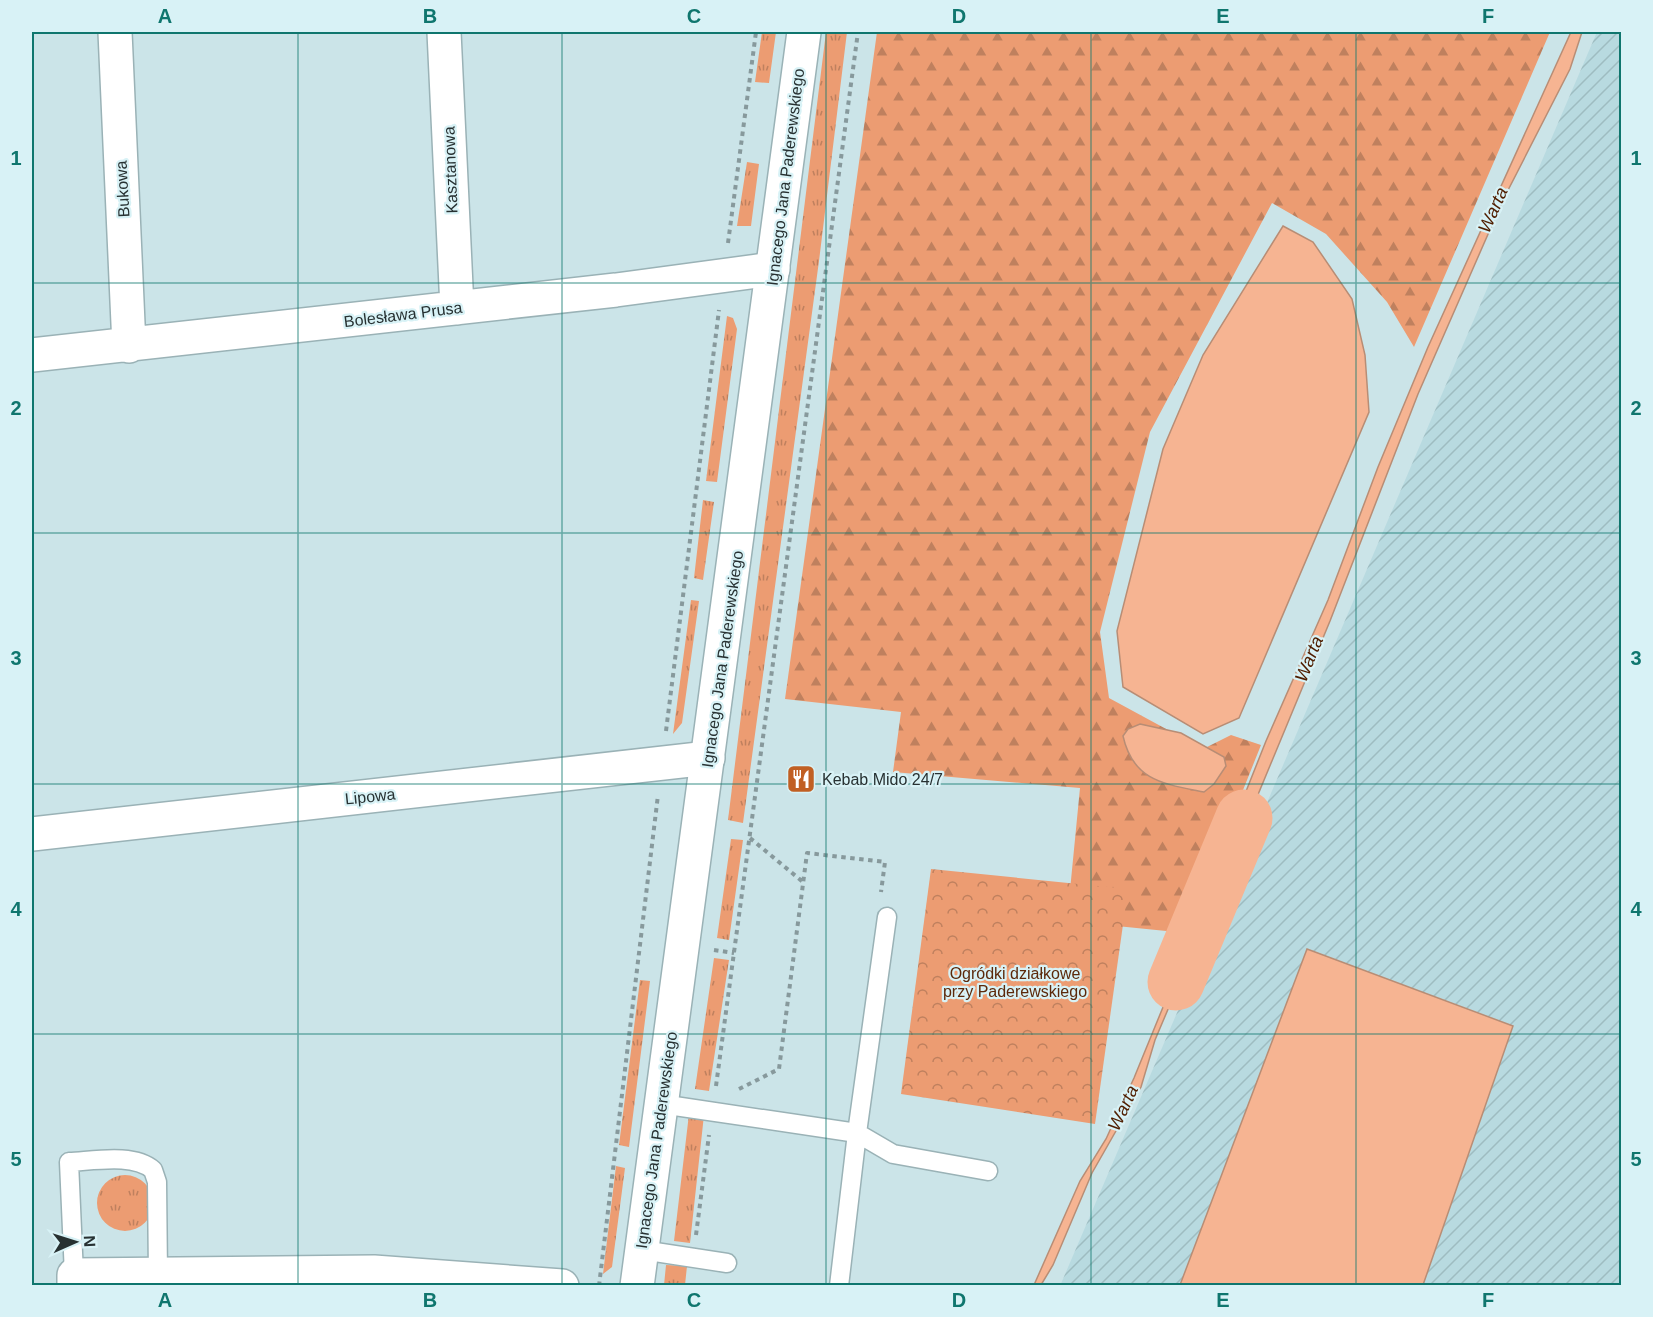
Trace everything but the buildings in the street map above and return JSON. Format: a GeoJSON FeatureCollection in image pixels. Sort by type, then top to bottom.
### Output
{"type":"FeatureCollection","features":[{"type":"Feature","properties":{"kind":"street","name":"Bukowa"},"geometry":{"type":"LineString","coordinates":[[115,32],[129,346]]}},
{"type":"Feature","properties":{"kind":"street","name":"Kasztanowa"},"geometry":{"type":"LineString","coordinates":[[444,32],[457,308]]}},
{"type":"Feature","properties":{"kind":"street","name":"Ignacego Jana Paderewskiego"},"geometry":{"type":"LineString","coordinates":[[637,1286],[804,32]]}},
{"type":"Feature","properties":{"kind":"street","name":"Bolesława Prusa"},"geometry":{"type":"LineString","coordinates":[[32,356],[457,308],[773,269]]}},
{"type":"Feature","properties":{"kind":"street","name":"Lipowa"},"geometry":{"type":"LineString","coordinates":[[32,834],[708,758]]}},
{"type":"Feature","properties":{"kind":"street"},"geometry":{"type":"LineString","coordinates":[[74,1280],[158,1275],[374,1272],[562,1286]]}},
{"type":"Feature","properties":{"kind":"lane"},"geometry":{"type":"LineString","coordinates":[[839,1286],[857,1133],[887,917]]}},
{"type":"Feature","properties":{"kind":"lane"},"geometry":{"type":"LineString","coordinates":[[661,1104],[713,1107],[857,1133],[892,1154],[988,1170]]}},
{"type":"Feature","properties":{"kind":"lane"},"geometry":{"type":"LineString","coordinates":[[74,1280],[69,1162],[138,1162],[153,1170],[157,1182],[158,1275]]}},
{"type":"Feature","properties":{"kind":"lane"},"geometry":{"type":"LineString","coordinates":[[642,1250],[728,1263]]}},
{"type":"Feature","properties":{"kind":"path"},"geometry":{"type":"LineString","coordinates":[[599,1286],[662,763],[756,32]]}},
{"type":"Feature","properties":{"kind":"path"},"geometry":{"type":"LineString","coordinates":[[693,1258],[858,32]]}},
{"type":"Feature","properties":{"kind":"path"},"geometry":{"type":"LineString","coordinates":[[750,838],[803,882]]}},
{"type":"Feature","properties":{"kind":"path"},"geometry":{"type":"LineString","coordinates":[[713,1107],[778,1069],[807,853]]}},
{"type":"Feature","properties":{"kind":"shaded area"},"geometry":{"type":"Polygon","coordinates":[[[1597,32],[1621,32],[1621,1285],[1060,1286],[1597,32]]]}},
{"type":"Feature","properties":{"kind":"green space"},"geometry":{"type":"Polygon","coordinates":[[[762,32],[776,32],[769,83],[755,82],[762,32]]]}},
{"type":"Feature","properties":{"kind":"green space"},"geometry":{"type":"Polygon","coordinates":[[[826,32],[847,32],[819,261],[743,823],[728,820],[826,32]]]}},
{"type":"Feature","properties":{"kind":"green space"},"geometry":{"type":"Polygon","coordinates":[[[877,32],[1550,32],[1414,347],[1387,302],[1326,234],[1272,203],[1150,432],[1100,632],[1109,698],[1203,749],[1231,735],[1261,745],[1186,933],[1067,921],[1080,788],[893,772],[901,712],[785,699],[877,32]]]}},
{"type":"Feature","properties":{"kind":"green space"},"geometry":{"type":"Polygon","coordinates":[[[747,162],[759,164],[751,226],[737,226],[747,162]]]}},
{"type":"Feature","properties":{"kind":"green space"},"geometry":{"type":"Polygon","coordinates":[[[727,316],[733,318],[737,329],[717,482],[706,481],[727,316]]]}},
{"type":"Feature","properties":{"kind":"green space"},"geometry":{"type":"Polygon","coordinates":[[[703,500],[714,502],[703,580],[694,578],[703,500]]]}},
{"type":"Feature","properties":{"kind":"green space"},"geometry":{"type":"Polygon","coordinates":[[[691,600],[699,601],[682,723],[673,734],[691,600]]]}},
{"type":"Feature","properties":{"kind":"green space"},"geometry":{"type":"Polygon","coordinates":[[[731,839],[743,840],[729,940],[717,938],[731,839]]]}},
{"type":"Feature","properties":{"kind":"green space","name":"Ogródki działkowe przy Paderewskiego"},"geometry":{"type":"Polygon","coordinates":[[[931,869],[1128,889],[1095,1124],[901,1094],[931,869]]]}},
{"type":"Feature","properties":{"kind":"green space"},"geometry":{"type":"Polygon","coordinates":[[[714,958],[729,960],[709,1091],[695,1089],[714,958]]]}},
{"type":"Feature","properties":{"kind":"green space"},"geometry":{"type":"Polygon","coordinates":[[[640,980],[650,981],[629,1147],[619,1145],[640,980]]]}},
{"type":"Feature","properties":{"kind":"green space"},"geometry":{"type":"Polygon","coordinates":[[[689,1114],[704,1115],[690,1243],[674,1241],[689,1114]]]}},
{"type":"Feature","properties":{"kind":"green space"},"geometry":{"type":"Polygon","coordinates":[[[616,1166],[625,1168],[612,1267],[603,1274],[616,1166]]]}},
{"type":"Feature","properties":{"kind":"green space"},"geometry":{"type":"Polygon","coordinates":[[[125,1175],[140,1180],[148,1188],[153,1203],[148,1218],[140,1226],[125,1231],[110,1226],[102,1218],[97,1203],[102,1188],[110,1180],[125,1175]]]}},
{"type":"Feature","properties":{"kind":"green space"},"geometry":{"type":"Polygon","coordinates":[[[666,1265],[687,1266],[685,1285],[664,1285],[666,1265]]]}},
{"type":"Feature","properties":{"kind":"water"},"geometry":{"type":"Polygon","coordinates":[[[1571,32],[1582,32],[1570,69],[1503,200],[1418,394],[1330,621],[1218,891],[1208,887],[1266,741],[1328,600],[1378,467],[1428,347],[1571,32]]]}},
{"type":"Feature","properties":{"kind":"water"},"geometry":{"type":"Polygon","coordinates":[[[1283,226],[1313,242],[1352,299],[1365,355],[1369,412],[1239,718],[1203,734],[1123,687],[1117,631],[1163,449],[1203,355],[1283,226]]]}},
{"type":"Feature","properties":{"kind":"water"},"geometry":{"type":"Polygon","coordinates":[[[1140,724],[1181,733],[1224,757],[1226,766],[1214,784],[1204,792],[1163,783],[1152,778],[1134,763],[1123,736],[1128,729],[1140,724]]]}},
{"type":"Feature","properties":{"kind":"water"},"geometry":{"type":"Polygon","coordinates":[[[1204,907],[1210,910],[1155,1040],[1141,1087],[1092,1173],[1053,1265],[1041,1285],[1034,1285],[1080,1181],[1106,1139],[1134,1078],[1204,907]]]}},
{"type":"Feature","properties":{"kind":"water"},"geometry":{"type":"Polygon","coordinates":[[[1307,949],[1513,1026],[1423,1285],[1180,1285],[1307,949]]]}},
{"type":"Feature","properties":{"kind":"waterway","name":"Warta"},"geometry":{"type":"LineString","coordinates":[[1176,982],[1244,818]]}},
{"type":"Feature","properties":{"kind":"place","name":"Kebab Mido 24/7"},"geometry":{"type":"Point","coordinates":[801,779]}}]}
